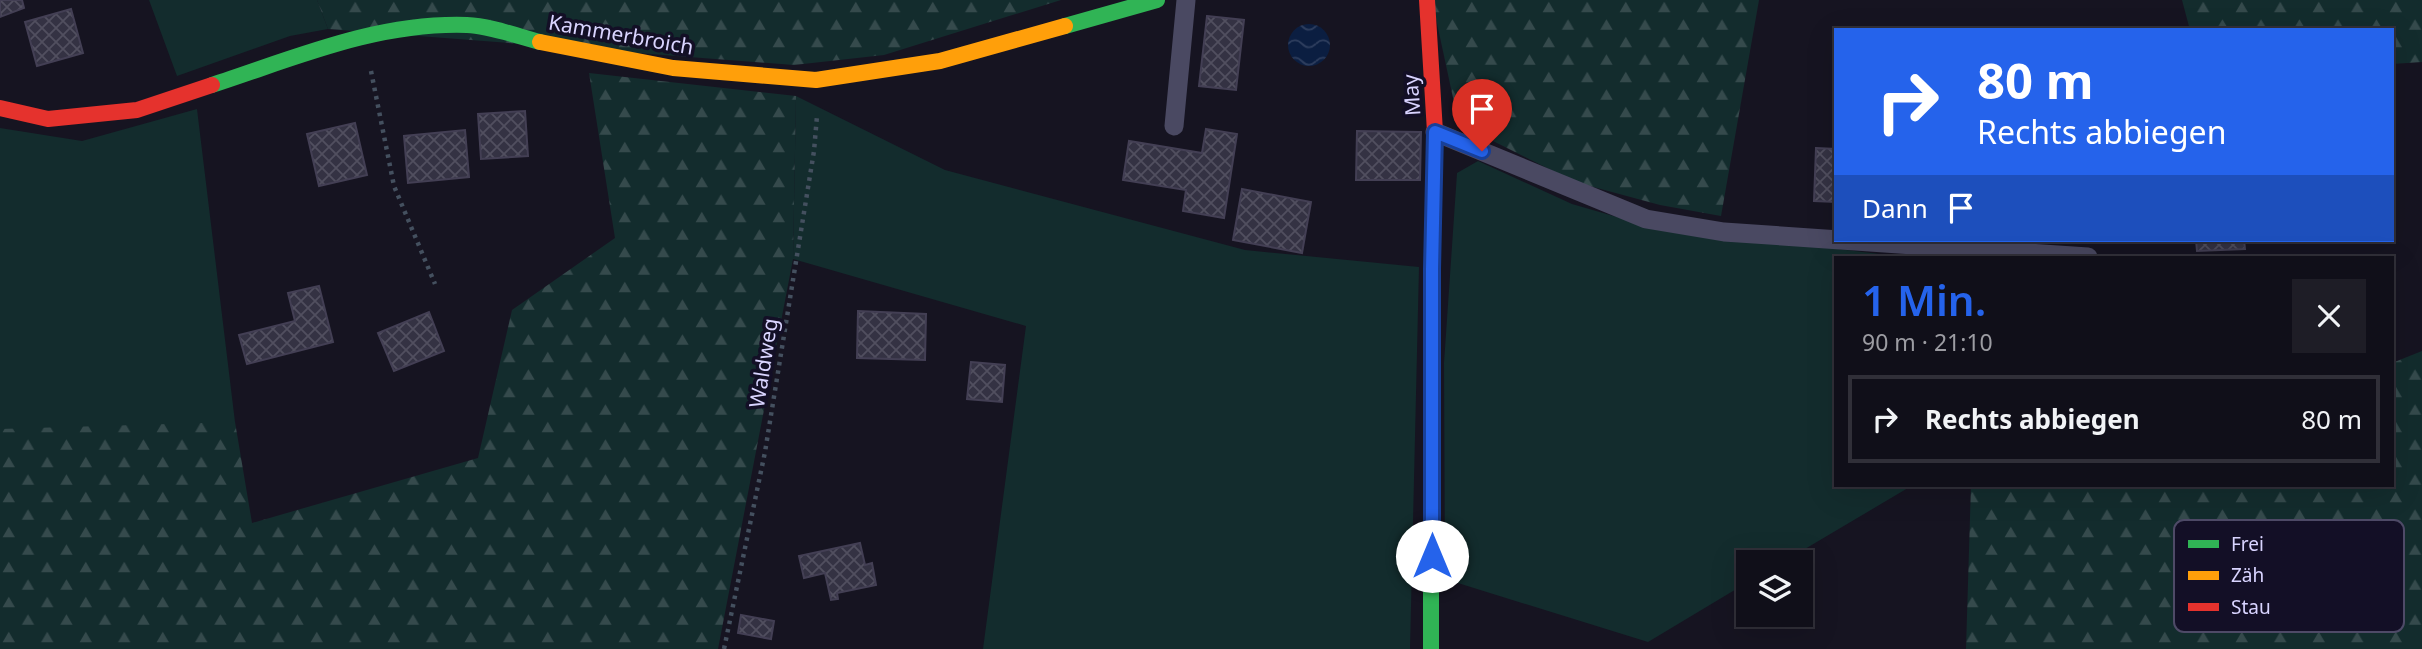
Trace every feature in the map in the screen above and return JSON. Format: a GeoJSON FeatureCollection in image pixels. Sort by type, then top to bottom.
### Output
{"type":"FeatureCollection","features":[{"type":"Feature","properties":{"kind":"street","name":"Kammerbroich"},"geometry":{"type":"LineString","coordinates":[[0,108],[48,118],[136,110],[363,35],[400,28],[469,25],[578,51],[673,68],[816,80],[940,61],[1157,0]]}},
{"type":"Feature","properties":{"kind":"street","name":"May"},"geometry":{"type":"LineString","coordinates":[[1427,0],[1435,132],[1431,649]]}},
{"type":"Feature","properties":{"kind":"lane"},"geometry":{"type":"LineString","coordinates":[[1174,126],[1186,0]]}},
{"type":"Feature","properties":{"kind":"lane"},"geometry":{"type":"LineString","coordinates":[[1435,132],[1646,219],[1724,232],[1834,240]]}},
{"type":"Feature","properties":{"kind":"lane"},"geometry":{"type":"LineString","coordinates":[[1870,242],[2073,256]]}},
{"type":"Feature","properties":{"kind":"path"},"geometry":{"type":"LineString","coordinates":[[363,35],[394,186],[435,284]]}},
{"type":"Feature","properties":{"kind":"path","name":"Waldweg"},"geometry":{"type":"LineString","coordinates":[[724,649],[765,452],[799,247],[814,151],[816,80]]}},
{"type":"Feature","properties":{"kind":"green space"},"geometry":{"type":"Polygon","coordinates":[[[149,0],[317,0],[328,29],[290,36],[177,76],[149,0]]]}},
{"type":"Feature","properties":{"kind":"green space"},"geometry":{"type":"Polygon","coordinates":[[[317,0],[1061,0],[884,55],[794,65],[328,29],[317,0]]]}},
{"type":"Feature","properties":{"kind":"green space"},"geometry":{"type":"Polygon","coordinates":[[[1432,0],[1759,0],[1721,216],[1660,205],[1575,182],[1477,133],[1455,107],[1432,0]]]}},
{"type":"Feature","properties":{"kind":"green space"},"geometry":{"type":"Polygon","coordinates":[[[2182,0],[2422,0],[2422,62],[2394,64],[2394,28],[2189,28],[2182,0]]]}},
{"type":"Feature","properties":{"kind":"green space"},"geometry":{"type":"Polygon","coordinates":[[[589,73],[796,96],[793,259],[718,649],[0,649],[0,429],[235,422],[252,523],[478,458],[512,310],[615,238],[589,73]]]}},
{"type":"Feature","properties":{"kind":"green space"},"geometry":{"type":"Polygon","coordinates":[[[796,96],[945,170],[1245,250],[1419,267],[1410,649],[983,649],[1026,326],[793,259],[796,96]]]}},
{"type":"Feature","properties":{"kind":"green space"},"geometry":{"type":"Polygon","coordinates":[[[197,109],[235,422],[0,478],[0,128],[82,141],[197,109]]]}},
{"type":"Feature","properties":{"kind":"green space"},"geometry":{"type":"Polygon","coordinates":[[[1478,161],[1572,204],[1648,226],[1896,256],[1834,256],[1834,487],[1910,487],[1803,550],[1736,550],[1736,589],[1648,642],[1445,579],[1444,363],[1457,173],[1478,161]]]}},
{"type":"Feature","properties":{"kind":"green space"},"geometry":{"type":"Polygon","coordinates":[[[2422,351],[2422,649],[1966,649],[1971,487],[2394,487],[2394,362],[2422,351]]]}},
{"type":"Feature","properties":{"kind":"water"},"geometry":{"type":"Polygon","coordinates":[[[1309,24],[1324,30],[1330,45],[1324,60],[1309,66],[1294,60],[1288,45],[1294,30],[1309,24]]]}},
{"type":"Feature","properties":{"kind":"building"},"geometry":{"type":"Polygon","coordinates":[[[0,0],[22,0],[24,8],[0,17],[0,0]]]}},
{"type":"Feature","properties":{"kind":"building"},"geometry":{"type":"Polygon","coordinates":[[[71,9],[83,53],[37,66],[25,22],[71,9]]]}},
{"type":"Feature","properties":{"kind":"building"},"geometry":{"type":"Polygon","coordinates":[[[1207,16],[1244,20],[1236,90],[1199,86],[1207,16]]]}},
{"type":"Feature","properties":{"kind":"building"},"geometry":{"type":"Polygon","coordinates":[[[525,111],[528,156],[481,159],[478,114],[525,111]]]}},
{"type":"Feature","properties":{"kind":"building"},"geometry":{"type":"Polygon","coordinates":[[[355,123],[367,175],[319,186],[307,134],[355,123]]]}},
{"type":"Feature","properties":{"kind":"building"},"geometry":{"type":"Polygon","coordinates":[[[1206,129],[1237,134],[1224,218],[1183,211],[1186,190],[1123,180],[1129,141],[1202,153],[1206,129]]]}},
{"type":"Feature","properties":{"kind":"building"},"geometry":{"type":"Polygon","coordinates":[[[465,130],[469,177],[408,183],[404,136],[465,130]]]}},
{"type":"Feature","properties":{"kind":"building"},"geometry":{"type":"Polygon","coordinates":[[[1357,131],[1421,132],[1420,180],[1356,180],[1357,131]]]}},
{"type":"Feature","properties":{"kind":"building"},"geometry":{"type":"Polygon","coordinates":[[[1816,148],[1834,149],[1834,202],[1814,201],[1816,148]]]}},
{"type":"Feature","properties":{"kind":"building"},"geometry":{"type":"Polygon","coordinates":[[[1242,189],[1311,202],[1302,253],[1233,240],[1242,189]]]}},
{"type":"Feature","properties":{"kind":"building"},"geometry":{"type":"Polygon","coordinates":[[[2196,242],[2244,242],[2245,249],[2197,251],[2196,242]]]}},
{"type":"Feature","properties":{"kind":"building"},"geometry":{"type":"Polygon","coordinates":[[[319,286],[333,342],[247,364],[239,335],[295,321],[288,293],[319,286]]]}},
{"type":"Feature","properties":{"kind":"building"},"geometry":{"type":"Polygon","coordinates":[[[858,311],[926,314],[925,360],[857,358],[858,311]]]}},
{"type":"Feature","properties":{"kind":"building"},"geometry":{"type":"Polygon","coordinates":[[[429,312],[444,351],[394,371],[378,333],[429,312]]]}},
{"type":"Feature","properties":{"kind":"building"},"geometry":{"type":"Polygon","coordinates":[[[971,362],[1005,365],[1002,402],[967,399],[971,362]]]}},
{"type":"Feature","properties":{"kind":"building"},"geometry":{"type":"Polygon","coordinates":[[[860,543],[865,565],[872,563],[876,585],[837,593],[838,599],[831,600],[825,573],[804,578],[799,556],[860,543]]]}},
{"type":"Feature","properties":{"kind":"building"},"geometry":{"type":"Polygon","coordinates":[[[741,615],[774,621],[771,639],[738,633],[741,615]]]}},
{"type":"Feature","properties":{"kind":"traffic: fast"},"geometry":{"type":"LineString","coordinates":[[1065,26],[1157,0]]}},
{"type":"Feature","properties":{"kind":"traffic: fast"},"geometry":{"type":"LineString","coordinates":[[212,85],[305,53],[401,29],[467,25],[494,29],[540,42]]}},
{"type":"Feature","properties":{"kind":"traffic: fast"},"geometry":{"type":"LineString","coordinates":[[1431,307],[1431,649]]}},
{"type":"Feature","properties":{"kind":"traffic: slow"},"geometry":{"type":"LineString","coordinates":[[540,42],[673,68],[816,80],[940,61],[1065,26]]}},
{"type":"Feature","properties":{"kind":"traffic: jam"},"geometry":{"type":"LineString","coordinates":[[1427,0],[1435,132],[1431,307]]}},
{"type":"Feature","properties":{"kind":"traffic: jam"},"geometry":{"type":"LineString","coordinates":[[0,108],[48,119],[137,110],[212,85]]}},
{"type":"Feature","properties":{"kind":"route"},"geometry":{"type":"LineString","coordinates":[[1432,556],[1435,132],[1482,151]]}}]}
